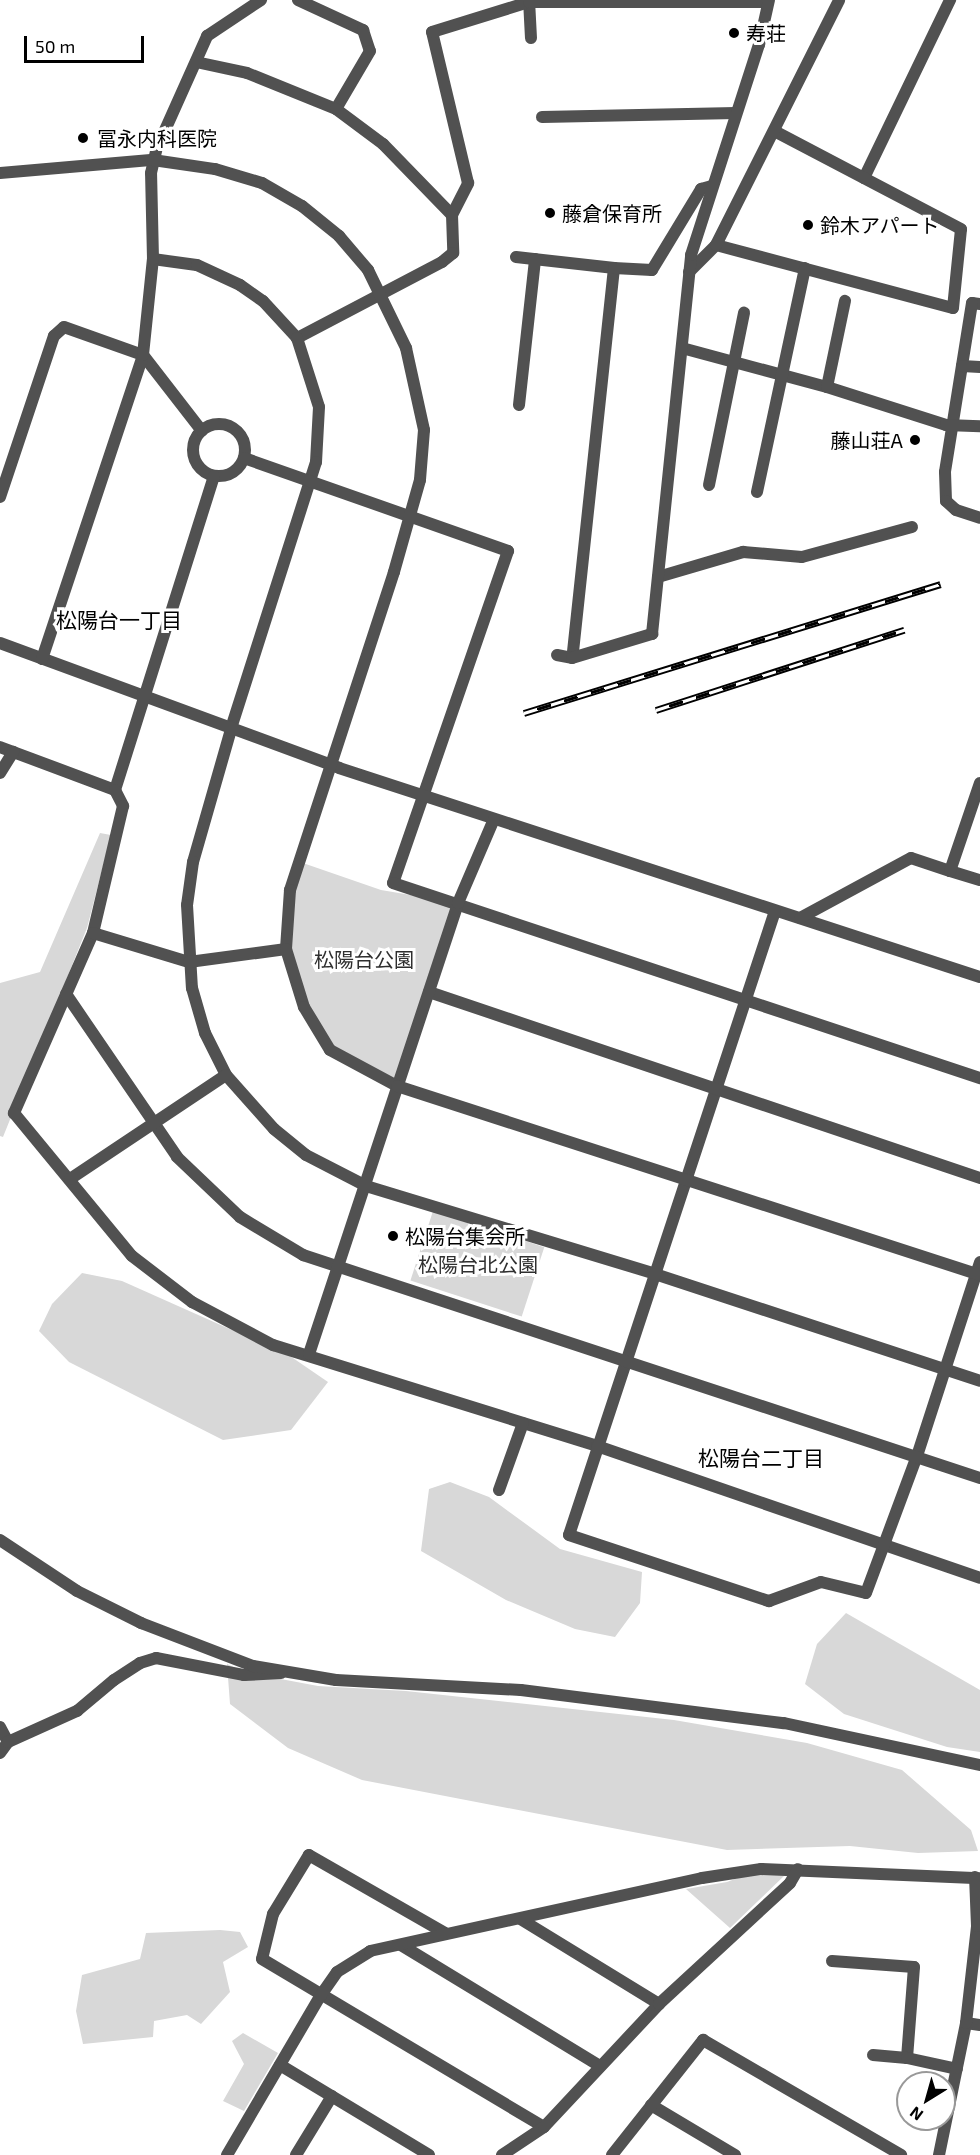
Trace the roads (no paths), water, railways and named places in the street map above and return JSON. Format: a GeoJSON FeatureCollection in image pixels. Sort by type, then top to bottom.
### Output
{"type":"FeatureCollection","features":[{"type":"Feature","properties":{"kind":"street"},"geometry":{"type":"LineString","coordinates":[[42,659],[143,355],[153,259],[153,160],[207,36],[261,0]]}},
{"type":"Feature","properties":{"kind":"street"},"geometry":{"type":"LineString","coordinates":[[298,0],[363,30],[370,51],[336,109]]}},
{"type":"Feature","properties":{"kind":"street"},"geometry":{"type":"LineString","coordinates":[[689,272],[716,244],[776,132],[839,0]]}},
{"type":"Feature","properties":{"kind":"street"},"geometry":{"type":"LineString","coordinates":[[864,178],[951,0]]}},
{"type":"Feature","properties":{"kind":"street"},"geometry":{"type":"LineString","coordinates":[[529,1],[531,38]]}},
{"type":"Feature","properties":{"kind":"street"},"geometry":{"type":"LineString","coordinates":[[297,338],[453,253],[452,215],[468,183],[432,32],[529,1],[768,1],[736,114],[712,186],[689,272],[652,634],[572,658],[557,655]]}},
{"type":"Feature","properties":{"kind":"street"},"geometry":{"type":"LineString","coordinates":[[196,62],[247,73],[336,109],[383,144],[452,215]]}},
{"type":"Feature","properties":{"kind":"street"},"geometry":{"type":"LineString","coordinates":[[542,117],[736,114]]}},
{"type":"Feature","properties":{"kind":"street"},"geometry":{"type":"LineString","coordinates":[[716,244],[953,308],[961,229],[776,132]]}},
{"type":"Feature","properties":{"kind":"street"},"geometry":{"type":"LineString","coordinates":[[0,173],[153,160],[214,169],[262,183],[302,206],[339,236],[368,270],[382,293],[406,348],[424,430],[420,480],[333,765],[290,890],[286,950],[304,1007],[330,1050],[397,1086],[684,1179],[979,1270],[887,1544],[866,1593],[821,1582],[769,1601],[569,1535],[684,1179],[775,911]]}},
{"type":"Feature","properties":{"kind":"street"},"geometry":{"type":"LineString","coordinates":[[516,257],[652,270],[701,189],[712,186]]}},
{"type":"Feature","properties":{"kind":"street"},"geometry":{"type":"LineString","coordinates":[[153,259],[197,265],[240,285],[263,301],[297,338],[319,407],[320,436],[310,479],[232,726],[193,862],[187,905],[192,988],[205,1033],[226,1075],[267,1122],[306,1155],[366,1186],[655,1274],[980,1381]]}},
{"type":"Feature","properties":{"kind":"street"},"geometry":{"type":"LineString","coordinates":[[519,405],[535,259]]}},
{"type":"Feature","properties":{"kind":"street"},"geometry":{"type":"LineString","coordinates":[[572,658],[614,268]]}},
{"type":"Feature","properties":{"kind":"street"},"geometry":{"type":"LineString","coordinates":[[757,492],[780,374],[805,268]]}},
{"type":"Feature","properties":{"kind":"street"},"geometry":{"type":"LineString","coordinates":[[827,387],[845,301]]}},
{"type":"Feature","properties":{"kind":"street"},"geometry":{"type":"LineString","coordinates":[[980,304],[972,303],[945,472],[946,501],[956,510],[980,518]]}},
{"type":"Feature","properties":{"kind":"street"},"geometry":{"type":"LineString","coordinates":[[709,485],[744,313]]}},
{"type":"Feature","properties":{"kind":"street"},"geometry":{"type":"LineString","coordinates":[[0,497],[54,336],[64,327],[143,355],[202,431]]}},
{"type":"Feature","properties":{"kind":"street"},"geometry":{"type":"LineString","coordinates":[[682,348],[827,387],[946,425],[953,423],[980,426]]}},
{"type":"Feature","properties":{"kind":"street"},"geometry":{"type":"LineString","coordinates":[[962,366],[980,367]]}},
{"type":"Feature","properties":{"kind":"street"},"geometry":{"type":"LineString","coordinates":[[217,424],[233,428],[244,441],[244,458],[236,471],[214,476],[195,461],[194,445],[202,431],[217,424]]}},
{"type":"Feature","properties":{"kind":"street"},"geometry":{"type":"LineString","coordinates":[[244,458],[310,479],[508,551],[393,883],[980,1078]]}},
{"type":"Feature","properties":{"kind":"street"},"geometry":{"type":"LineString","coordinates":[[214,476],[142,696],[115,790],[123,806],[93,933],[14,1113],[132,1256],[159,1278],[235,1327],[273,1345],[309,1354],[597,1446],[887,1544],[980,1578]]}},
{"type":"Feature","properties":{"kind":"street"},"geometry":{"type":"LineString","coordinates":[[658,577],[743,552],[802,557],[912,527]]}},
{"type":"Feature","properties":{"kind":"street"},"geometry":{"type":"LineString","coordinates":[[0,643],[142,696],[232,726],[333,765],[980,977]]}},
{"type":"Feature","properties":{"kind":"street"},"geometry":{"type":"LineString","coordinates":[[0,747],[115,790]]}},
{"type":"Feature","properties":{"kind":"street"},"geometry":{"type":"LineString","coordinates":[[0,773],[13,752]]}},
{"type":"Feature","properties":{"kind":"street"},"geometry":{"type":"LineString","coordinates":[[950,871],[980,785]]}},
{"type":"Feature","properties":{"kind":"street"},"geometry":{"type":"LineString","coordinates":[[309,1354],[458,903],[494,819]]}},
{"type":"Feature","properties":{"kind":"street"},"geometry":{"type":"LineString","coordinates":[[800,918],[911,858],[980,880]]}},
{"type":"Feature","properties":{"kind":"street"},"geometry":{"type":"LineString","coordinates":[[93,933],[189,962],[286,950]]}},
{"type":"Feature","properties":{"kind":"street"},"geometry":{"type":"LineString","coordinates":[[429,992],[716,1086],[980,1178]]}},
{"type":"Feature","properties":{"kind":"street"},"geometry":{"type":"LineString","coordinates":[[66,994],[152,1125],[206,1188],[240,1217],[303,1255],[980,1478]]}},
{"type":"Feature","properties":{"kind":"street"},"geometry":{"type":"LineString","coordinates":[[70,1179],[226,1075]]}},
{"type":"Feature","properties":{"kind":"street"},"geometry":{"type":"LineString","coordinates":[[499,1490],[523,1423]]}},
{"type":"Feature","properties":{"kind":"street"},"geometry":{"type":"LineString","coordinates":[[0,1540],[77,1591],[141,1623],[253,1666],[286,1673],[384,1685],[553,1694],[784,1723],[980,1765]]}},
{"type":"Feature","properties":{"kind":"street"},"geometry":{"type":"LineString","coordinates":[[0,1753],[8,1742],[77,1711],[114,1680],[140,1663],[156,1658],[244,1675],[286,1673]]}},
{"type":"Feature","properties":{"kind":"street"},"geometry":{"type":"LineString","coordinates":[[0,1727],[8,1742]]}},
{"type":"Feature","properties":{"kind":"street"},"geometry":{"type":"LineString","coordinates":[[445,1933],[309,1856],[273,1914],[262,1959],[544,2127]]}},
{"type":"Feature","properties":{"kind":"street"},"geometry":{"type":"LineString","coordinates":[[227,2155],[321,1995],[352,1960],[370,1951],[445,1933],[522,1920],[702,1878],[761,1869],[977,1877],[977,1926],[966,2023],[939,2155]]}},
{"type":"Feature","properties":{"kind":"street"},"geometry":{"type":"LineString","coordinates":[[502,2155],[544,2127],[659,2004],[790,1883],[798,1869]]}},
{"type":"Feature","properties":{"kind":"street"},"geometry":{"type":"LineString","coordinates":[[522,1920],[659,2004]]}},
{"type":"Feature","properties":{"kind":"street"},"geometry":{"type":"LineString","coordinates":[[401,1945],[600,2066]]}},
{"type":"Feature","properties":{"kind":"street"},"geometry":{"type":"LineString","coordinates":[[832,1961],[914,1967],[907,2058]]}},
{"type":"Feature","properties":{"kind":"street"},"geometry":{"type":"LineString","coordinates":[[966,2023],[980,2025]]}},
{"type":"Feature","properties":{"kind":"street"},"geometry":{"type":"LineString","coordinates":[[612,2155],[703,2040],[901,2155]]}},
{"type":"Feature","properties":{"kind":"street"},"geometry":{"type":"LineString","coordinates":[[873,2055],[907,2058],[957,2069]]}},
{"type":"Feature","properties":{"kind":"street"},"geometry":{"type":"LineString","coordinates":[[280,2065],[429,2155]]}},
{"type":"Feature","properties":{"kind":"street"},"geometry":{"type":"LineString","coordinates":[[296,2155],[332,2096]]}},
{"type":"Feature","properties":{"kind":"street"},"geometry":{"type":"LineString","coordinates":[[651,2105],[735,2155]]}},
{"type":"Feature","properties":{"kind":"railway"},"geometry":{"type":"LineString","coordinates":[[524,713],[940,584]]}},
{"type":"Feature","properties":{"kind":"railway"},"geometry":{"type":"LineString","coordinates":[[656,710],[904,630]]}},
{"type":"Feature","properties":{"kind":"place","name":"寿荘"},"geometry":{"type":"Point","coordinates":[734,33]}},
{"type":"Feature","properties":{"kind":"place","name":"冨永内科医院"},"geometry":{"type":"Point","coordinates":[83,138]}},
{"type":"Feature","properties":{"kind":"place","name":"藤倉保育所"},"geometry":{"type":"Point","coordinates":[550,213]}},
{"type":"Feature","properties":{"kind":"place","name":"鈴木アパート"},"geometry":{"type":"Point","coordinates":[808,225]}},
{"type":"Feature","properties":{"kind":"place","name":"藤山荘A"},"geometry":{"type":"Point","coordinates":[915,440]}},
{"type":"Feature","properties":{"kind":"place","name":"松陽台集会所"},"geometry":{"type":"Point","coordinates":[393,1236]}},
{"type":"Feature","properties":{"kind":"district","name":"松陽台一丁目"},"geometry":{"type":"Point","coordinates":[119,620]}},
{"type":"Feature","properties":{"kind":"district","name":"松陽台二丁目"},"geometry":{"type":"Point","coordinates":[761,1458]}},
{"type":"Feature","properties":{"kind":"park label","name":"松陽台公園"},"geometry":{"type":"Point","coordinates":[364,959]}},
{"type":"Feature","properties":{"kind":"park label","name":"松陽台北公園"},"geometry":{"type":"Point","coordinates":[478,1264]}}]}
